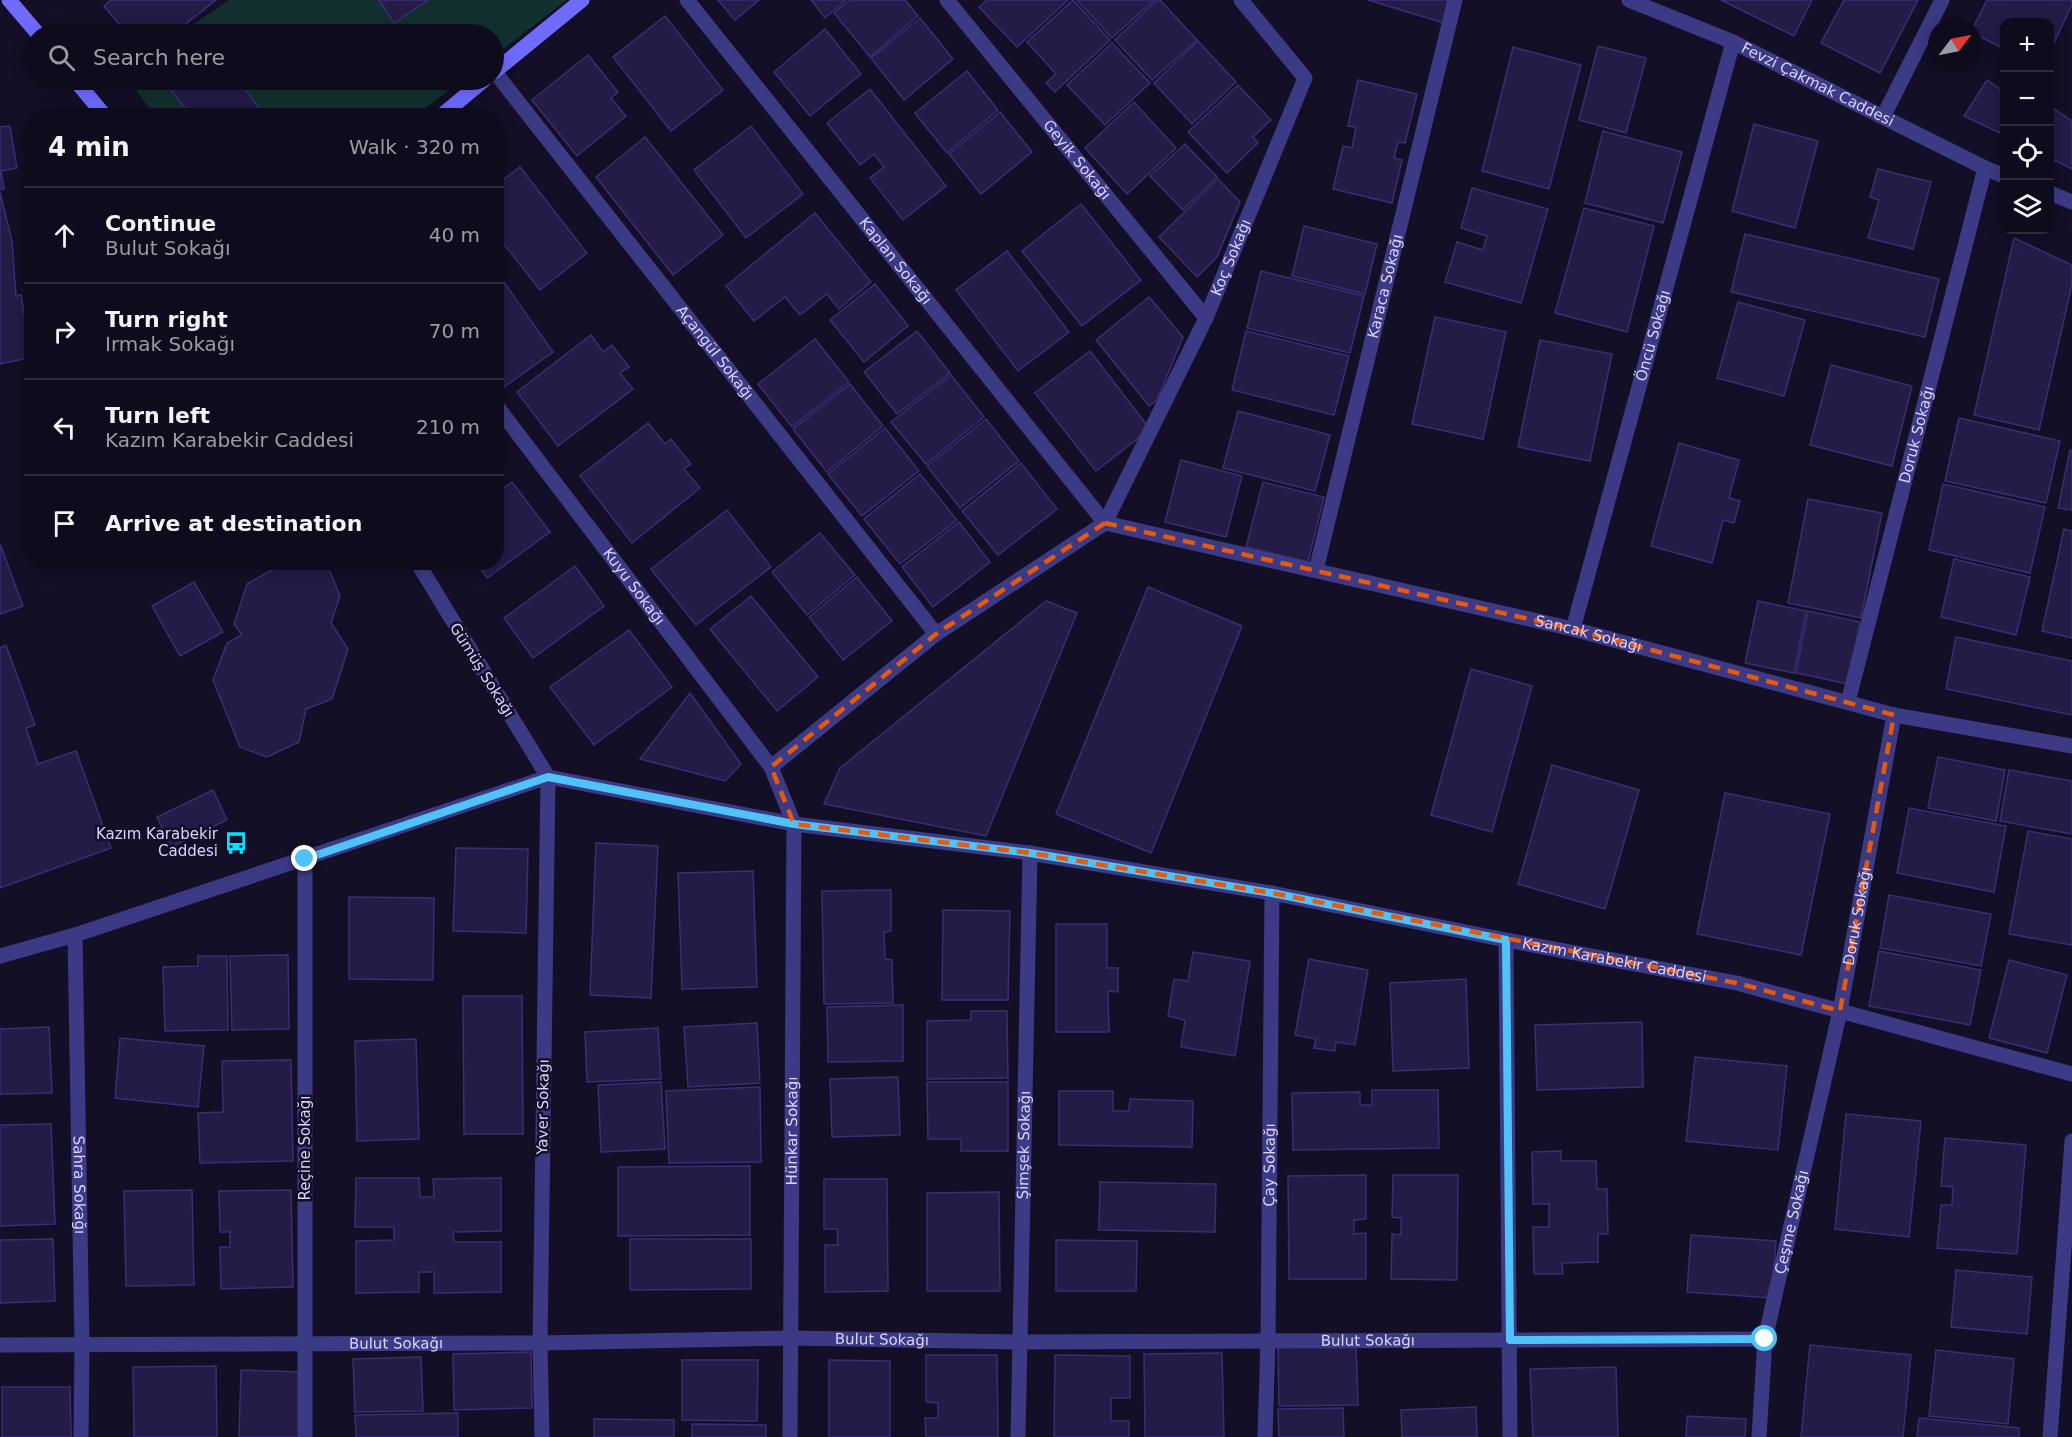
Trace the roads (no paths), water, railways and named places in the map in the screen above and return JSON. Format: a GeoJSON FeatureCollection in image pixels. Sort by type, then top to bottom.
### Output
{"type":"FeatureCollection","features":[{"type":"Feature","properties":{"kind":"street"},"geometry":{"type":"LineString","coordinates":[[9,0],[29,24]]}},
{"type":"Feature","properties":{"kind":"street"},"geometry":{"type":"LineString","coordinates":[[504,63],[582,0]]}},
{"type":"Feature","properties":{"kind":"street","name":"Kaplan Sokağı"},"geometry":{"type":"LineString","coordinates":[[687,0],[1105,523]]}},
{"type":"Feature","properties":{"kind":"street","name":"Geyik Sokağı"},"geometry":{"type":"LineString","coordinates":[[947,0],[1206,318]]}},
{"type":"Feature","properties":{"kind":"street","name":"Koç Sokağı"},"geometry":{"type":"LineString","coordinates":[[1105,523],[1206,318],[1305,78],[1241,0]]}},
{"type":"Feature","properties":{"kind":"street","name":"Karaca Sokağı"},"geometry":{"type":"LineString","coordinates":[[1316,570],[1455,0]]}},
{"type":"Feature","properties":{"kind":"street","name":"Fevzi Çakmak Caddesi"},"geometry":{"type":"LineString","coordinates":[[1629,0],[1655,5],[1734,42],[2000,174]]}},
{"type":"Feature","properties":{"kind":"street"},"geometry":{"type":"LineString","coordinates":[[1883,117],[1942,0]]}},
{"type":"Feature","properties":{"kind":"street","name":"Öncü Sokağı"},"geometry":{"type":"LineString","coordinates":[[1573,629],[1734,42]]}},
{"type":"Feature","properties":{"kind":"street","name":"Açangül Sokağı"},"geometry":{"type":"LineString","coordinates":[[504,84],[936,634]]}},
{"type":"Feature","properties":{"kind":"street"},"geometry":{"type":"LineString","coordinates":[[83,90],[98,108]]}},
{"type":"Feature","properties":{"kind":"street"},"geometry":{"type":"LineString","coordinates":[[451,108],[472,90]]}},
{"type":"Feature","properties":{"kind":"street","name":"Doruk Sokağı"},"geometry":{"type":"LineString","coordinates":[[1848,702],[1985,168]]}},
{"type":"Feature","properties":{"kind":"street"},"geometry":{"type":"LineString","coordinates":[[2054,195],[2072,202]]}},
{"type":"Feature","properties":{"kind":"street","name":"Kuyu Sokağı"},"geometry":{"type":"LineString","coordinates":[[504,416],[771,767],[794,824]]}},
{"type":"Feature","properties":{"kind":"street"},"geometry":{"type":"LineString","coordinates":[[771,767],[936,634],[1105,523]]}},
{"type":"Feature","properties":{"kind":"street","name":"Sancak Sokağı"},"geometry":{"type":"LineString","coordinates":[[1105,523],[1573,629],[1894,715],[2072,746]]}},
{"type":"Feature","properties":{"kind":"street","name":"Gümüş Sokağı"},"geometry":{"type":"LineString","coordinates":[[422,570],[548,777]]}},
{"type":"Feature","properties":{"kind":"street","name":"Doruk Sokağı"},"geometry":{"type":"LineString","coordinates":[[1840,1011],[1894,715]]}},
{"type":"Feature","properties":{"kind":"street","name":"Kazım Karabekir Caddesi"},"geometry":{"type":"LineString","coordinates":[[0,956],[75,935],[548,777],[794,824],[1030,853],[1272,893],[1737,983],[2072,1074]]}},
{"type":"Feature","properties":{"kind":"street","name":"Yaver Sokağı"},"geometry":{"type":"LineString","coordinates":[[542,1437],[540,1343],[548,777]]}},
{"type":"Feature","properties":{"kind":"street","name":"Hünkar Sokağı"},"geometry":{"type":"LineString","coordinates":[[790,1437],[794,824]]}},
{"type":"Feature","properties":{"kind":"street","name":"Şimşek Sokağı"},"geometry":{"type":"LineString","coordinates":[[1018,1437],[1030,853]]}},
{"type":"Feature","properties":{"kind":"street","name":"Reçine Sokağı"},"geometry":{"type":"LineString","coordinates":[[305,859],[305,1437]]}},
{"type":"Feature","properties":{"kind":"street","name":"Çay Sokağı"},"geometry":{"type":"LineString","coordinates":[[1265,1437],[1272,893]]}},
{"type":"Feature","properties":{"kind":"street","name":"Sahra Sokağı"},"geometry":{"type":"LineString","coordinates":[[75,935],[82,1345],[81,1437]]}},
{"type":"Feature","properties":{"kind":"street"},"geometry":{"type":"LineString","coordinates":[[1506,940],[1510,1437]]}},
{"type":"Feature","properties":{"kind":"street","name":"Çeşme Sokağı"},"geometry":{"type":"LineString","coordinates":[[1759,1437],[1765,1339],[1840,1011]]}},
{"type":"Feature","properties":{"kind":"street"},"geometry":{"type":"LineString","coordinates":[[2050,1437],[2072,1141]]}},
{"type":"Feature","properties":{"kind":"street","name":"Bulut Sokağı"},"geometry":{"type":"LineString","coordinates":[[0,1345],[540,1343],[791,1338],[1020,1342],[1765,1339]]}},
{"type":"Feature","properties":{"kind":"place","name":"Kazım Karabekir Caddesi"},"geometry":{"type":"Point","coordinates":[236,843]}}]}
